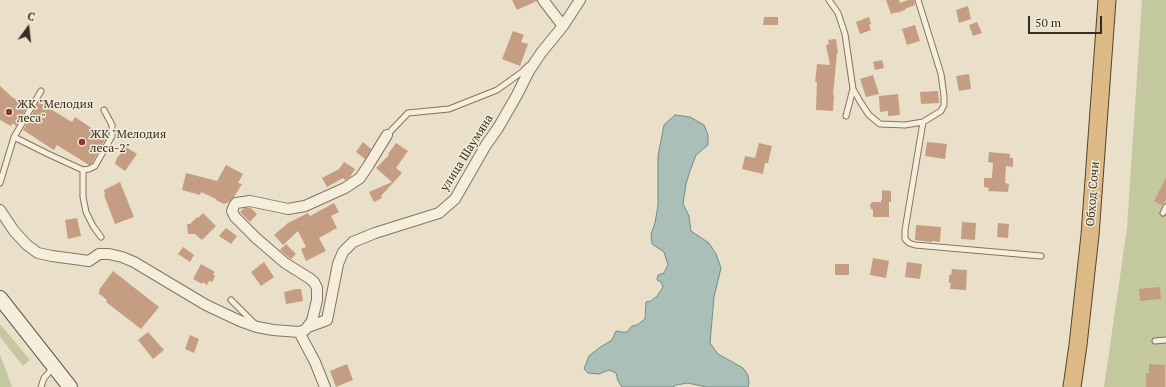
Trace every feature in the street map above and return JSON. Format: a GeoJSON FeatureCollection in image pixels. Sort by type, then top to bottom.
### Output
{"type":"FeatureCollection","features":[{"type":"Feature","properties":{"kind":"highway","name":"Обход Сочи"},"geometry":{"type":"LineString","coordinates":[[1072,387],[1081,322],[1090,235],[1107,0]]}},
{"type":"Feature","properties":{"kind":"main road"},"geometry":{"type":"LineString","coordinates":[[0,298],[70,387]]}},
{"type":"Feature","properties":{"kind":"street"},"geometry":{"type":"LineString","coordinates":[[543,0],[563,26]]}},
{"type":"Feature","properties":{"kind":"street","name":"улица Шаумяна"},"geometry":{"type":"LineString","coordinates":[[299,332],[327,320],[338,264],[343,252],[353,242],[439,213],[448,207],[455,199],[517,95],[529,70],[563,26],[580,0]]}},
{"type":"Feature","properties":{"kind":"street"},"geometry":{"type":"LineString","coordinates":[[308,327],[312,321],[317,300],[317,288],[314,282],[285,263],[256,238],[235,217],[232,211],[234,206],[236,203],[250,200],[288,209],[305,206],[345,188],[360,178],[387,135]]}},
{"type":"Feature","properties":{"kind":"street"},"geometry":{"type":"LineString","coordinates":[[0,210],[14,231],[27,245],[38,253],[89,261],[99,254],[109,254],[122,257],[134,262],[206,305],[240,321],[257,327],[273,330],[299,332],[315,362],[325,387]]}},
{"type":"Feature","properties":{"kind":"lane"},"geometry":{"type":"LineString","coordinates":[[829,0],[838,13],[845,34],[853,89],[846,116]]}},
{"type":"Feature","properties":{"kind":"lane"},"geometry":{"type":"LineString","coordinates":[[853,89],[869,115],[880,124],[905,125],[923,122],[941,111],[944,105],[941,74],[918,0]]}},
{"type":"Feature","properties":{"kind":"lane"},"geometry":{"type":"LineString","coordinates":[[387,135],[408,113],[448,108],[497,90],[522,72],[541,53]]}},
{"type":"Feature","properties":{"kind":"lane"},"geometry":{"type":"LineString","coordinates":[[0,183],[14,137],[41,91]]}},
{"type":"Feature","properties":{"kind":"lane"},"geometry":{"type":"LineString","coordinates":[[14,137],[84,170],[89,169],[95,166],[112,136],[112,125],[104,110]]}},
{"type":"Feature","properties":{"kind":"lane"},"geometry":{"type":"LineString","coordinates":[[923,122],[905,230],[905,239],[909,243],[915,245],[1041,256]]}},
{"type":"Feature","properties":{"kind":"lane"},"geometry":{"type":"LineString","coordinates":[[84,170],[83,197],[86,212],[93,226],[101,237]]}},
{"type":"Feature","properties":{"kind":"lane"},"geometry":{"type":"LineString","coordinates":[[1163,213],[1166,207]]}},
{"type":"Feature","properties":{"kind":"lane"},"geometry":{"type":"LineString","coordinates":[[231,300],[257,327]]}},
{"type":"Feature","properties":{"kind":"lane"},"geometry":{"type":"LineString","coordinates":[[1155,341],[1166,340]]}},
{"type":"Feature","properties":{"kind":"lane"},"geometry":{"type":"LineString","coordinates":[[41,387],[44,378],[55,367]]}},
{"type":"Feature","properties":{"kind":"green space"},"geometry":{"type":"Polygon","coordinates":[[[1142,0],[1166,0],[1166,387],[1104,387],[1127,228],[1142,0]]]}},
{"type":"Feature","properties":{"kind":"green space"},"geometry":{"type":"Polygon","coordinates":[[[0,324],[30,360],[23,366],[0,337],[0,324]]]}},
{"type":"Feature","properties":{"kind":"green space"},"geometry":{"type":"Polygon","coordinates":[[[0,355],[4,365],[12,387],[0,387],[0,355]]]}},
{"type":"Feature","properties":{"kind":"water"},"geometry":{"type":"Polygon","coordinates":[[[675,115],[690,117],[704,125],[708,135],[708,145],[696,155],[690,171],[686,184],[683,204],[689,216],[691,231],[709,243],[716,254],[721,268],[714,297],[710,343],[718,354],[743,368],[748,375],[748,387],[706,387],[688,383],[673,387],[622,387],[618,381],[616,373],[609,370],[599,374],[588,373],[584,369],[589,356],[612,340],[616,331],[627,332],[632,326],[637,325],[645,319],[646,302],[651,301],[657,296],[663,287],[661,282],[657,280],[658,275],[664,273],[668,265],[664,252],[652,244],[651,234],[655,223],[658,205],[658,156],[664,125],[675,115]]]}},
{"type":"Feature","properties":{"kind":"building"},"geometry":{"type":"Polygon","coordinates":[[[512,0],[537,0],[537,1],[517,10],[512,0]]]}},
{"type":"Feature","properties":{"kind":"building"},"geometry":{"type":"Polygon","coordinates":[[[886,0],[899,0],[900,3],[908,0],[914,0],[915,5],[891,14],[886,0]]]}},
{"type":"Feature","properties":{"kind":"building"},"geometry":{"type":"Polygon","coordinates":[[[968,6],[971,19],[959,23],[956,10],[968,6]]]}},
{"type":"Feature","properties":{"kind":"building"},"geometry":{"type":"Polygon","coordinates":[[[764,17],[778,17],[778,25],[763,25],[764,17]]]}},
{"type":"Feature","properties":{"kind":"building"},"geometry":{"type":"Polygon","coordinates":[[[869,17],[871,24],[869,25],[871,30],[860,34],[856,22],[869,17]]]}},
{"type":"Feature","properties":{"kind":"building"},"geometry":{"type":"Polygon","coordinates":[[[977,22],[982,33],[973,36],[969,25],[977,22]]]}},
{"type":"Feature","properties":{"kind":"building"},"geometry":{"type":"Polygon","coordinates":[[[915,25],[920,41],[907,45],[902,29],[915,25]]]}},
{"type":"Feature","properties":{"kind":"building"},"geometry":{"type":"Polygon","coordinates":[[[513,31],[524,35],[521,42],[528,44],[520,66],[502,59],[513,31]]]}},
{"type":"Feature","properties":{"kind":"building"},"geometry":{"type":"Polygon","coordinates":[[[836,39],[838,53],[833,95],[833,111],[816,110],[817,82],[815,82],[817,64],[830,65],[826,45],[829,44],[828,40],[836,39]]]}},
{"type":"Feature","properties":{"kind":"building"},"geometry":{"type":"Polygon","coordinates":[[[882,60],[884,68],[875,70],[873,62],[882,60]]]}},
{"type":"Feature","properties":{"kind":"building"},"geometry":{"type":"Polygon","coordinates":[[[969,74],[971,89],[959,91],[956,76],[969,74]]]}},
{"type":"Feature","properties":{"kind":"building"},"geometry":{"type":"Polygon","coordinates":[[[873,75],[879,94],[866,97],[860,79],[873,75]]]}},
{"type":"Feature","properties":{"kind":"building","name":"ЖК \"Мелодия леса\""},"geometry":{"type":"Polygon","coordinates":[[[0,86],[12,97],[27,107],[16,126],[13,123],[11,126],[0,120],[0,86]]]}},
{"type":"Feature","properties":{"kind":"building"},"geometry":{"type":"Polygon","coordinates":[[[938,91],[939,103],[921,104],[920,92],[938,91]]]}},
{"type":"Feature","properties":{"kind":"building"},"geometry":{"type":"Polygon","coordinates":[[[898,94],[900,115],[888,116],[888,111],[880,112],[879,96],[898,94]]]}},
{"type":"Feature","properties":{"kind":"building"},"geometry":{"type":"Polygon","coordinates":[[[39,102],[72,122],[75,117],[106,138],[92,163],[89,165],[57,145],[54,150],[23,130],[39,102]]]}},
{"type":"Feature","properties":{"kind":"building"},"geometry":{"type":"Polygon","coordinates":[[[363,142],[371,149],[365,159],[356,152],[363,142]]]}},
{"type":"Feature","properties":{"kind":"building"},"geometry":{"type":"Polygon","coordinates":[[[927,142],[947,144],[945,159],[925,156],[927,142]]]}},
{"type":"Feature","properties":{"kind":"building"},"geometry":{"type":"Polygon","coordinates":[[[396,143],[408,151],[396,168],[402,173],[381,196],[382,198],[374,202],[369,192],[392,182],[376,168],[389,155],[388,154],[396,143]]]}},
{"type":"Feature","properties":{"kind":"building"},"geometry":{"type":"Polygon","coordinates":[[[759,143],[772,146],[768,163],[765,163],[763,174],[742,169],[745,156],[755,158],[759,143]]]}},
{"type":"Feature","properties":{"kind":"building"},"geometry":{"type":"Polygon","coordinates":[[[126,147],[137,154],[125,171],[115,164],[117,158],[126,147]]]}},
{"type":"Feature","properties":{"kind":"building"},"geometry":{"type":"Polygon","coordinates":[[[989,152],[1010,154],[1010,158],[1013,158],[1013,167],[1006,166],[1005,183],[1009,184],[1008,192],[988,191],[989,188],[984,187],[984,178],[992,178],[993,163],[988,162],[989,152]]]}},
{"type":"Feature","properties":{"kind":"building"},"geometry":{"type":"Polygon","coordinates":[[[344,162],[355,169],[350,177],[345,180],[343,178],[327,187],[322,178],[339,169],[344,162]]]}},
{"type":"Feature","properties":{"kind":"building"},"geometry":{"type":"Polygon","coordinates":[[[226,165],[243,174],[238,183],[242,184],[229,202],[224,204],[201,192],[200,195],[182,190],[186,173],[217,181],[226,165]]]}},
{"type":"Feature","properties":{"kind":"building"},"geometry":{"type":"Polygon","coordinates":[[[1166,178],[1166,200],[1162,205],[1154,201],[1166,178]]]}},
{"type":"Feature","properties":{"kind":"building"},"geometry":{"type":"Polygon","coordinates":[[[120,182],[134,217],[115,224],[104,195],[104,190],[120,182]]]}},
{"type":"Feature","properties":{"kind":"building"},"geometry":{"type":"Polygon","coordinates":[[[882,190],[891,191],[889,217],[873,217],[873,210],[871,209],[870,205],[873,202],[881,202],[882,190]]]}},
{"type":"Feature","properties":{"kind":"building"},"geometry":{"type":"Polygon","coordinates":[[[334,203],[339,212],[331,216],[337,228],[319,238],[326,251],[306,261],[301,249],[306,247],[298,231],[283,245],[274,235],[288,223],[308,213],[310,216],[334,203]]]}},
{"type":"Feature","properties":{"kind":"building"},"geometry":{"type":"Polygon","coordinates":[[[244,208],[251,208],[257,214],[250,222],[240,212],[244,208]]]}},
{"type":"Feature","properties":{"kind":"building"},"geometry":{"type":"Polygon","coordinates":[[[203,213],[216,226],[202,240],[195,234],[188,234],[187,224],[190,224],[203,213]]]}},
{"type":"Feature","properties":{"kind":"building"},"geometry":{"type":"Polygon","coordinates":[[[77,218],[81,236],[68,239],[65,220],[77,218]]]}},
{"type":"Feature","properties":{"kind":"building"},"geometry":{"type":"Polygon","coordinates":[[[962,222],[976,223],[975,240],[961,239],[962,222]]]}},
{"type":"Feature","properties":{"kind":"building"},"geometry":{"type":"Polygon","coordinates":[[[998,223],[1009,224],[1008,238],[997,237],[998,223]]]}},
{"type":"Feature","properties":{"kind":"building"},"geometry":{"type":"Polygon","coordinates":[[[916,225],[941,227],[940,242],[915,240],[916,225]]]}},
{"type":"Feature","properties":{"kind":"building"},"geometry":{"type":"Polygon","coordinates":[[[226,228],[237,236],[231,244],[219,236],[226,228]]]}},
{"type":"Feature","properties":{"kind":"building"},"geometry":{"type":"Polygon","coordinates":[[[286,244],[296,254],[291,259],[280,250],[286,244]]]}},
{"type":"Feature","properties":{"kind":"building"},"geometry":{"type":"Polygon","coordinates":[[[183,247],[194,255],[190,262],[178,254],[183,247]]]}},
{"type":"Feature","properties":{"kind":"building"},"geometry":{"type":"Polygon","coordinates":[[[873,258],[889,261],[886,278],[870,275],[873,258]]]}},
{"type":"Feature","properties":{"kind":"building"},"geometry":{"type":"Polygon","coordinates":[[[264,262],[274,277],[261,286],[251,272],[264,262]]]}},
{"type":"Feature","properties":{"kind":"building"},"geometry":{"type":"Polygon","coordinates":[[[907,262],[922,264],[920,279],[905,277],[907,262]]]}},
{"type":"Feature","properties":{"kind":"building"},"geometry":{"type":"Polygon","coordinates":[[[201,264],[215,272],[213,274],[215,276],[212,282],[209,281],[207,285],[193,279],[201,264]]]}},
{"type":"Feature","properties":{"kind":"building"},"geometry":{"type":"Polygon","coordinates":[[[835,264],[849,264],[849,275],[835,275],[835,264]]]}},
{"type":"Feature","properties":{"kind":"building"},"geometry":{"type":"Polygon","coordinates":[[[952,269],[967,270],[966,290],[950,289],[951,283],[949,283],[949,275],[951,275],[952,269]]]}},
{"type":"Feature","properties":{"kind":"building"},"geometry":{"type":"Polygon","coordinates":[[[113,271],[159,307],[141,329],[106,302],[107,300],[98,293],[113,271]]]}},
{"type":"Feature","properties":{"kind":"building"},"geometry":{"type":"Polygon","coordinates":[[[1160,287],[1161,299],[1140,301],[1139,289],[1160,287]]]}},
{"type":"Feature","properties":{"kind":"building"},"geometry":{"type":"Polygon","coordinates":[[[301,289],[303,301],[286,304],[284,292],[301,289]]]}},
{"type":"Feature","properties":{"kind":"building"},"geometry":{"type":"Polygon","coordinates":[[[148,332],[164,350],[153,359],[138,340],[148,332]]]}},
{"type":"Feature","properties":{"kind":"building"},"geometry":{"type":"Polygon","coordinates":[[[190,335],[199,339],[194,353],[185,349],[190,335]]]}},
{"type":"Feature","properties":{"kind":"building"},"geometry":{"type":"Polygon","coordinates":[[[347,364],[353,380],[336,387],[330,371],[347,364]]]}},
{"type":"Feature","properties":{"kind":"building"},"geometry":{"type":"Polygon","coordinates":[[[1149,364],[1165,365],[1165,387],[1146,387],[1146,373],[1149,373],[1149,364]]]}},
{"type":"Feature","properties":{"kind":"place","name":"ЖК \"Мелодия леса\""},"geometry":{"type":"Point","coordinates":[9,112]}},
{"type":"Feature","properties":{"kind":"place","name":"ЖК \"Мелодия леса-2\""},"geometry":{"type":"Point","coordinates":[82,142]}}]}
